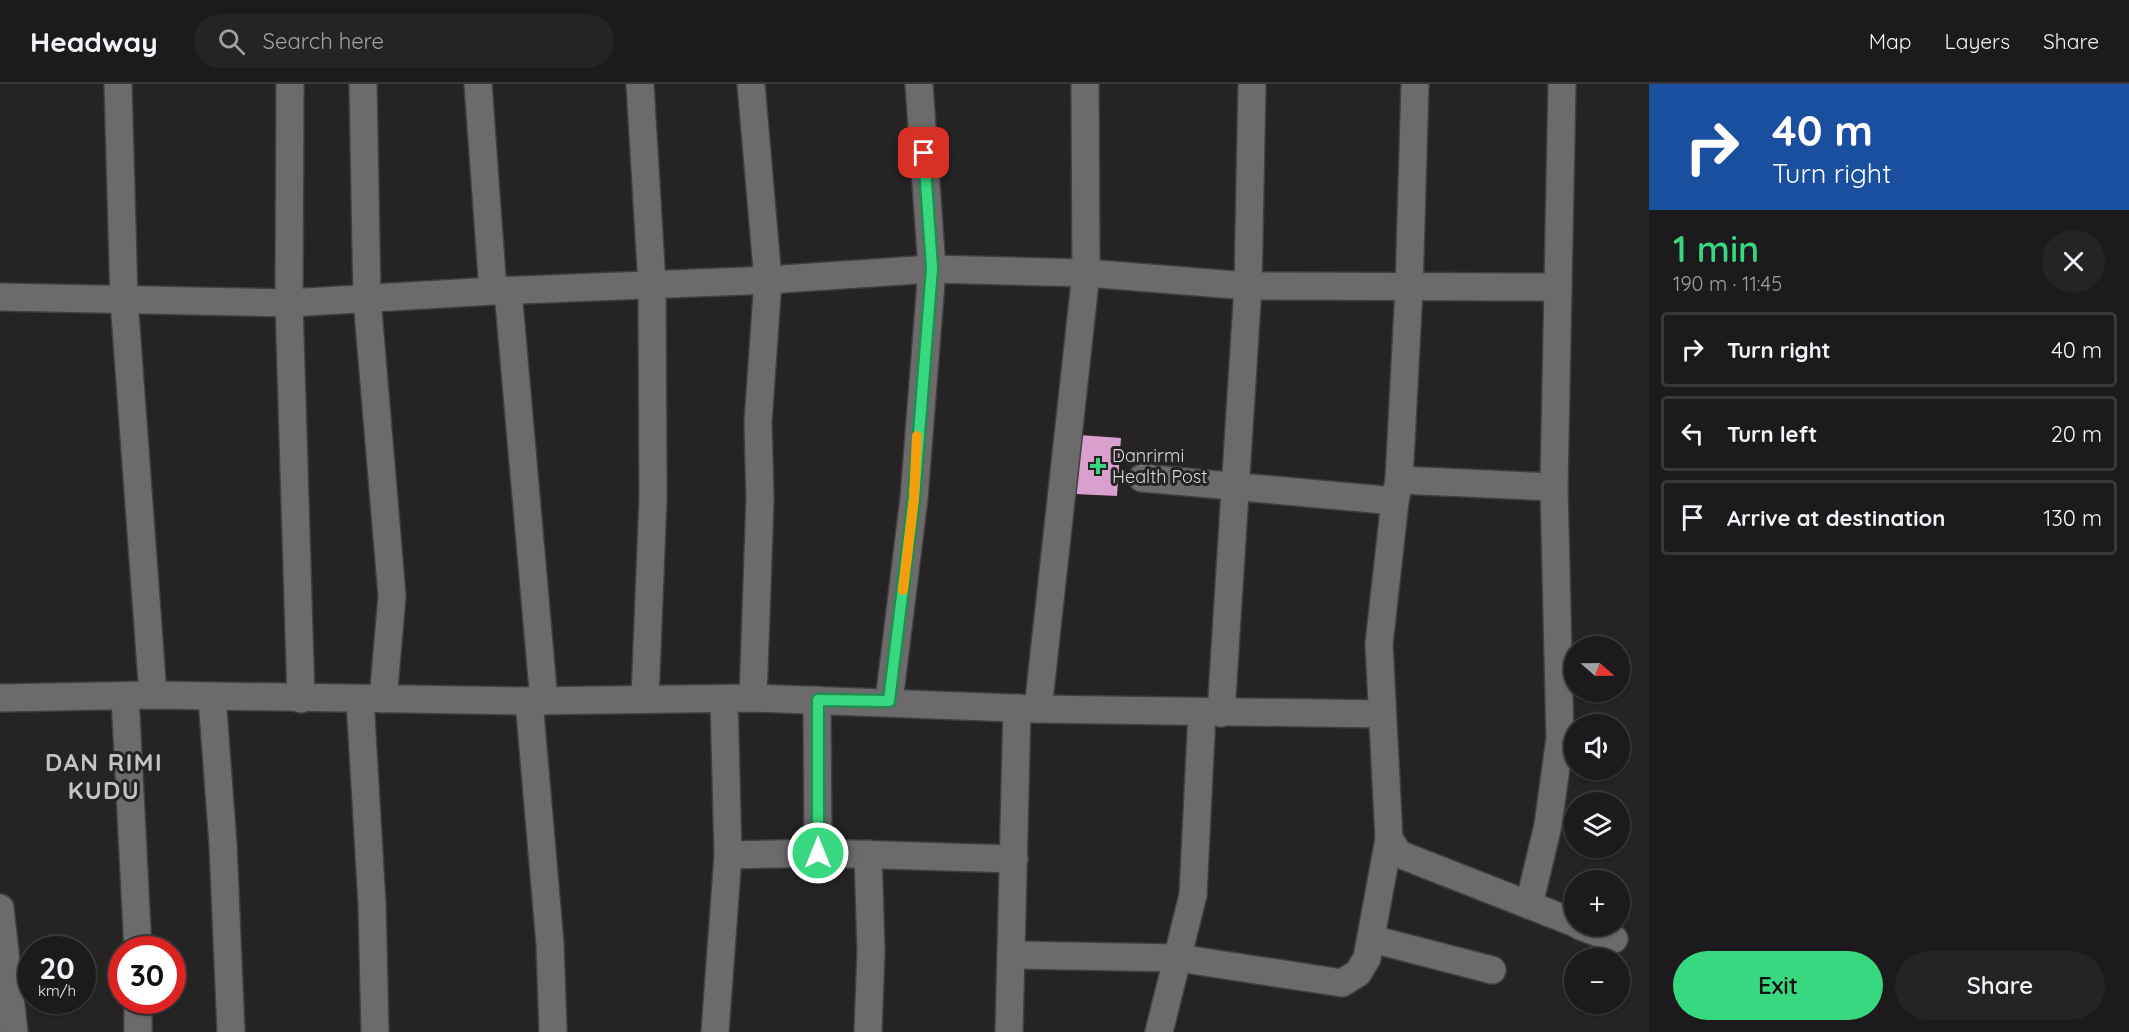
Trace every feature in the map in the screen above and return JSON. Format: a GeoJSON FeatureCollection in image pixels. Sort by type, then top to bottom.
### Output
{"type":"FeatureCollection","features":[{"type":"Feature","properties":{"kind":"street"},"geometry":{"type":"LineString","coordinates":[[118,84],[124,300],[153,695]]}},
{"type":"Feature","properties":{"kind":"street"},"geometry":{"type":"LineString","coordinates":[[290,84],[289,303],[302,699]]}},
{"type":"Feature","properties":{"kind":"street"},"geometry":{"type":"LineString","coordinates":[[363,84],[367,299],[392,596],[371,699],[375,1032]]}},
{"type":"Feature","properties":{"kind":"street"},"geometry":{"type":"LineString","coordinates":[[478,84],[500,291],[537,701],[554,1032]]}},
{"type":"Feature","properties":{"kind":"street"},"geometry":{"type":"LineString","coordinates":[[640,84],[652,285],[653,461],[645,699]]}},
{"type":"Feature","properties":{"kind":"street"},"geometry":{"type":"LineString","coordinates":[[751,84],[768,280],[758,422],[760,499],[753,698]]}},
{"type":"Feature","properties":{"kind":"street"},"geometry":{"type":"LineString","coordinates":[[889,701],[914,498],[932,268],[919,84]]}},
{"type":"Feature","properties":{"kind":"street"},"geometry":{"type":"LineString","coordinates":[[1009,1032],[1014,859],[1027,709],[1086,273],[1085,84]]}},
{"type":"Feature","properties":{"kind":"street"},"geometry":{"type":"LineString","coordinates":[[1159,1032],[1193,895],[1234,486],[1248,286],[1252,84]]}},
{"type":"Feature","properties":{"kind":"street"},"geometry":{"type":"LineString","coordinates":[[1011,955],[1178,958],[1342,983],[1358,973],[1367,958],[1389,839],[1379,644],[1397,491],[1409,289],[1415,84]]}},
{"type":"Feature","properties":{"kind":"street"},"geometry":{"type":"LineString","coordinates":[[1529,906],[1547,833],[1560,738],[1554,488],[1562,84]]}},
{"type":"Feature","properties":{"kind":"street"},"geometry":{"type":"LineString","coordinates":[[0,297],[289,303],[500,291],[768,280],[932,268],[1086,273],[1248,286],[1409,289],[1558,287]]}},
{"type":"Feature","properties":{"kind":"street"},"geometry":{"type":"LineString","coordinates":[[1142,478],[1234,486],[1397,491],[1554,488]]}},
{"type":"Feature","properties":{"kind":"street"},"geometry":{"type":"LineString","coordinates":[[0,698],[153,695],[537,701],[753,698],[889,701],[1027,709],[1382,714]]}},
{"type":"Feature","properties":{"kind":"street"},"geometry":{"type":"LineString","coordinates":[[125,696],[137,936]]}},
{"type":"Feature","properties":{"kind":"street"},"geometry":{"type":"LineString","coordinates":[[212,697],[223,845],[231,1032]]}},
{"type":"Feature","properties":{"kind":"street"},"geometry":{"type":"LineString","coordinates":[[715,1032],[728,855],[724,699]]}},
{"type":"Feature","properties":{"kind":"street"},"geometry":{"type":"LineString","coordinates":[[818,700],[818,853]]}},
{"type":"Feature","properties":{"kind":"street"},"geometry":{"type":"LineString","coordinates":[[1389,839],[1399,854],[1564,919]]}},
{"type":"Feature","properties":{"kind":"street"},"geometry":{"type":"LineString","coordinates":[[728,855],[818,853],[1014,859]]}},
{"type":"Feature","properties":{"kind":"street"},"geometry":{"type":"LineString","coordinates":[[868,854],[871,951],[868,1032]]}},
{"type":"Feature","properties":{"kind":"street"},"geometry":{"type":"LineString","coordinates":[[0,908],[14,1032]]}},
{"type":"Feature","properties":{"kind":"street"},"geometry":{"type":"LineString","coordinates":[[1606,936],[1614,939]]}},
{"type":"Feature","properties":{"kind":"street"},"geometry":{"type":"LineString","coordinates":[[1372,939],[1492,970]]}},
{"type":"Feature","properties":{"kind":"street"},"geometry":{"type":"LineString","coordinates":[[138,1014],[138,1032]]}},
{"type":"Feature","properties":{"kind":"building","name":"Danrirmi Health Post"},"geometry":{"type":"Polygon","coordinates":[[[1079,435],[1121,438],[1117,496],[1075,494],[1079,435]]]}},
{"type":"Feature","properties":{"kind":"slow traffic"},"geometry":{"type":"LineString","coordinates":[[903,590],[914,498],[917,436]]}},
{"type":"Feature","properties":{"kind":"place","name":"Danrirmi Health Post"},"geometry":{"type":"Point","coordinates":[1098,466]}},
{"type":"Feature","properties":{"kind":"district","name":"DAN RIMI KUDU"},"geometry":{"type":"Point","coordinates":[104,777]}},
{"type":"Feature","properties":{"kind":"route"},"geometry":{"type":"LineString","coordinates":[[818,853],[818,700],[889,701],[914,498],[932,268],[924,153]]}}]}
